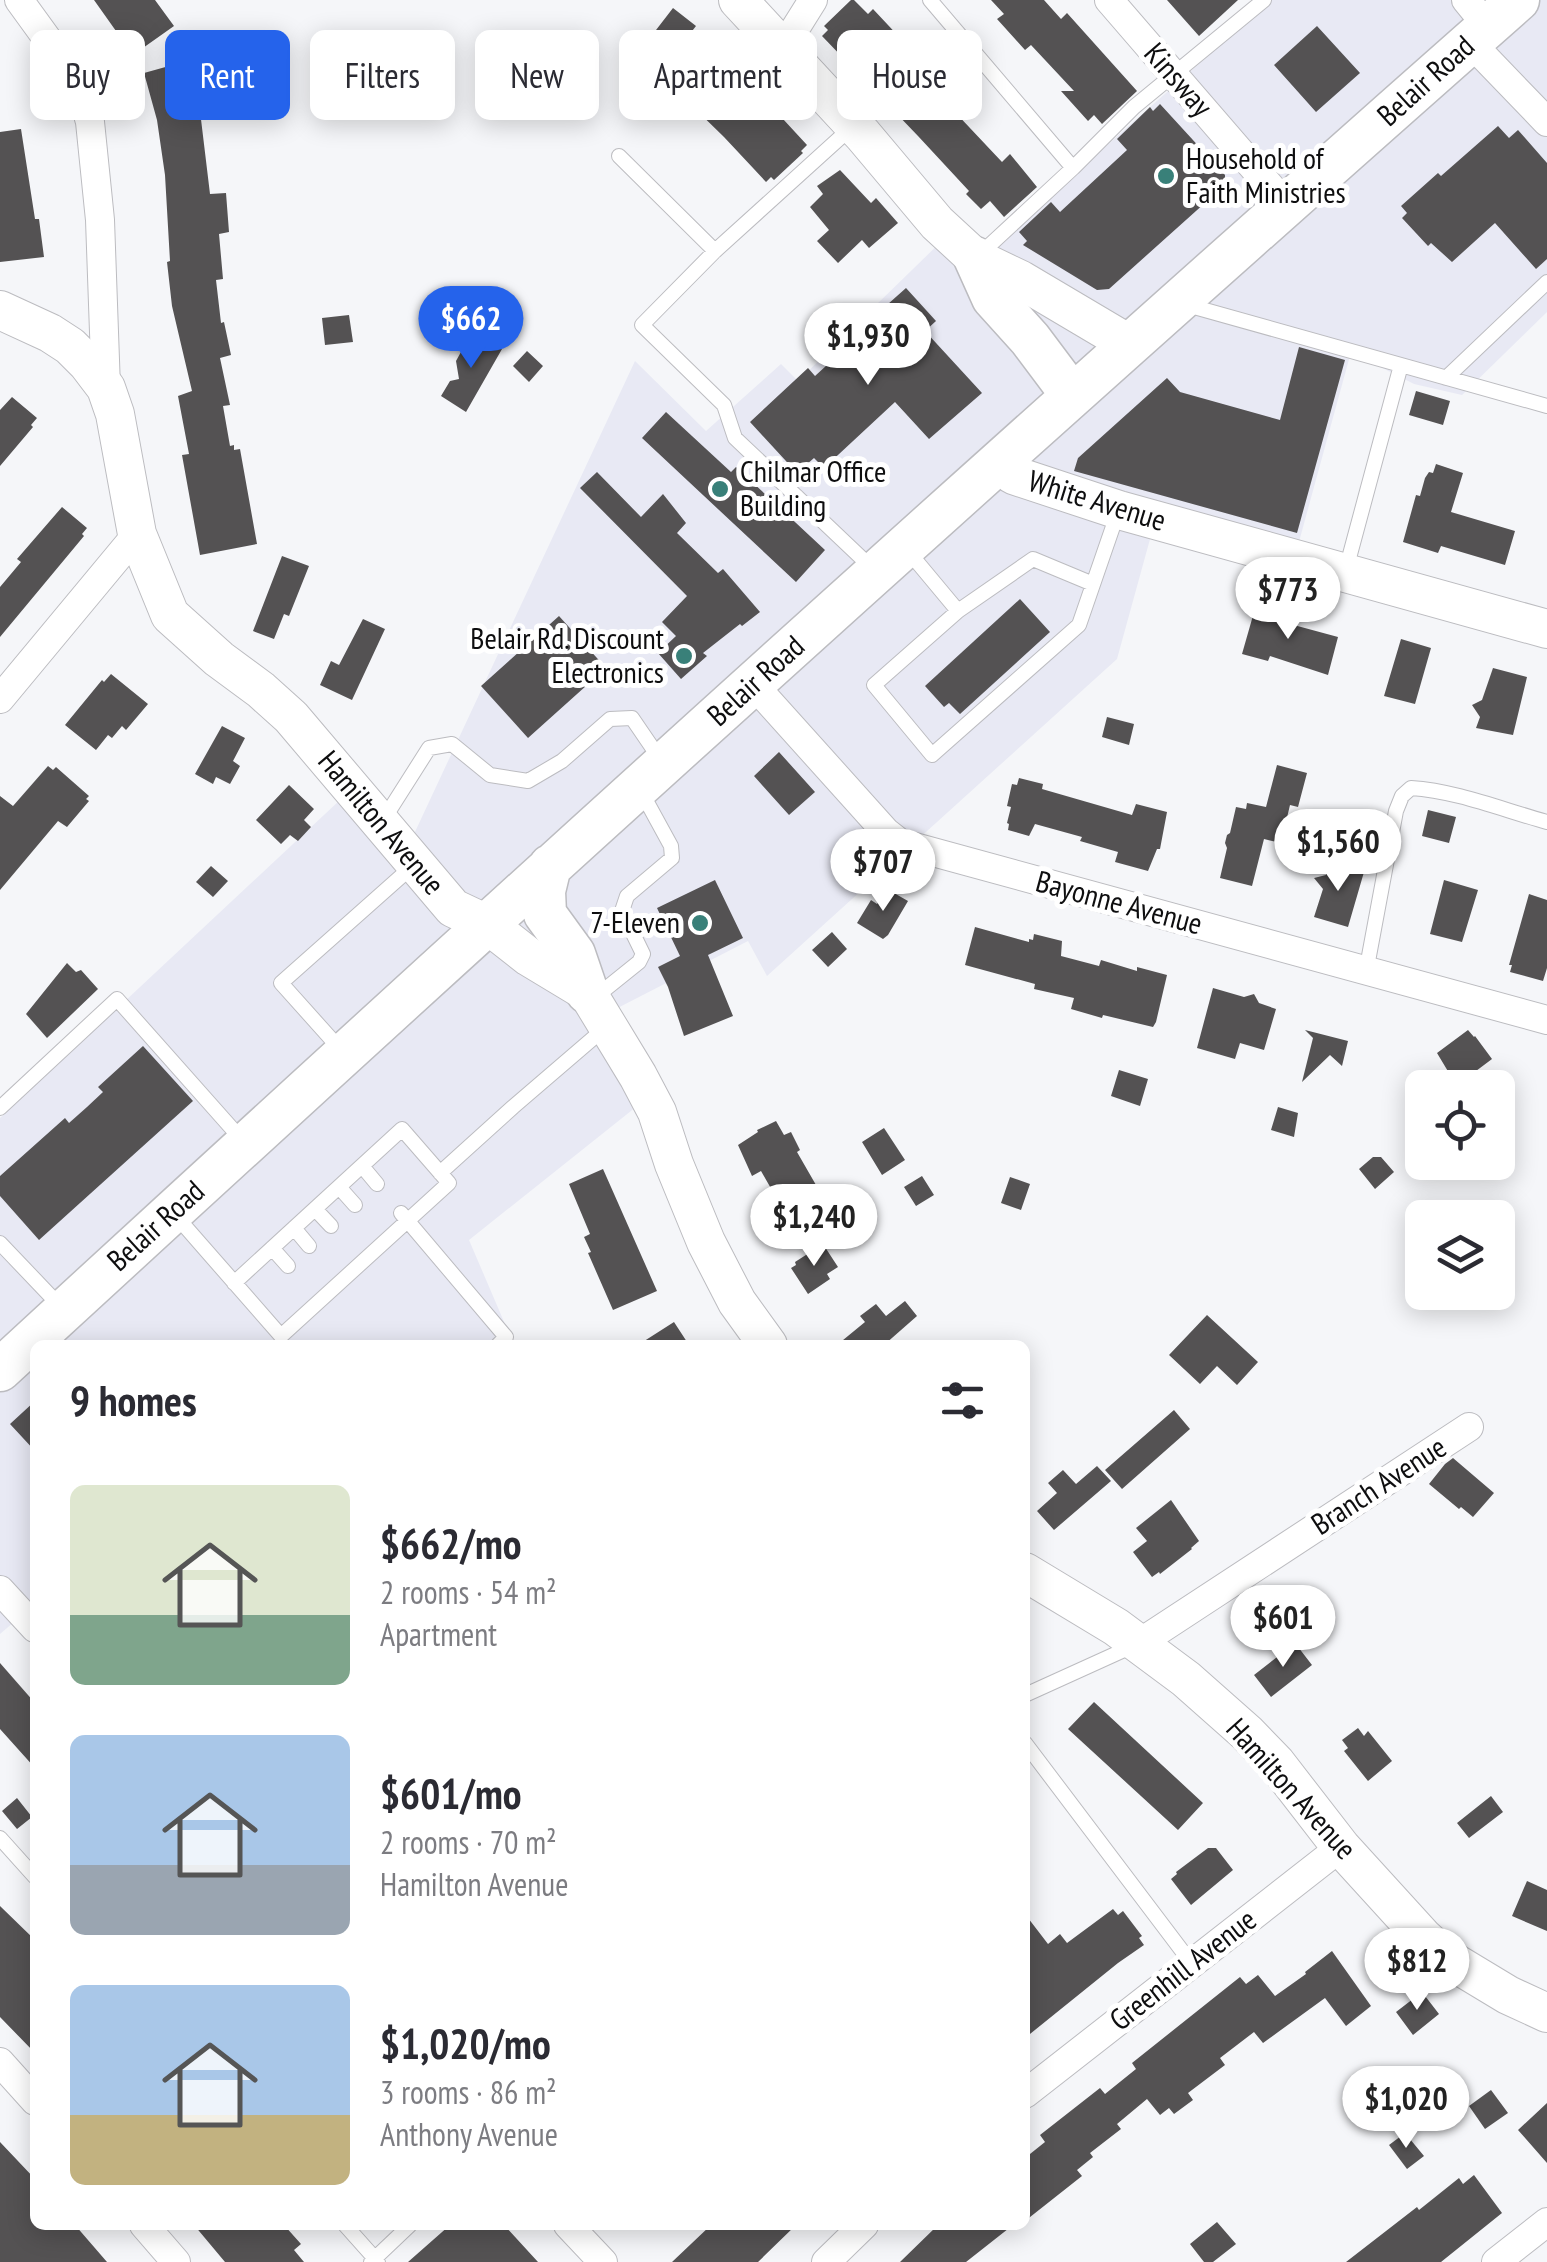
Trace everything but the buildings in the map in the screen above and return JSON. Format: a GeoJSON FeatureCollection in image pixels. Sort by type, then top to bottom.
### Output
{"type":"FeatureCollection","features":[{"type":"Feature","properties":{"kind":"main road","name":"Belair Road"},"geometry":{"type":"LineString","coordinates":[[32,1340],[550,866],[1286,205],[1485,17]]}},
{"type":"Feature","properties":{"kind":"main road"},"geometry":{"type":"LineString","coordinates":[[976,258],[992,298],[1072,395]]}},
{"type":"Feature","properties":{"kind":"main road"},"geometry":{"type":"LineString","coordinates":[[550,866],[544,891],[545,914],[574,954],[596,1006]]}},
{"type":"Feature","properties":{"kind":"main road","name":"Belair Road"},"geometry":{"type":"LineString","coordinates":[[0,1370],[30,1342]]}},
{"type":"Feature","properties":{"kind":"street"},"geometry":{"type":"LineString","coordinates":[[19,0],[69,69],[90,122],[100,220],[106,388]]}},
{"type":"Feature","properties":{"kind":"street"},"geometry":{"type":"LineString","coordinates":[[738,0],[766,30]]}},
{"type":"Feature","properties":{"kind":"street"},"geometry":{"type":"LineString","coordinates":[[794,30],[813,0]]}},
{"type":"Feature","properties":{"kind":"street","name":"Kinsway"},"geometry":{"type":"LineString","coordinates":[[1109,0],[1286,205]]}},
{"type":"Feature","properties":{"kind":"street"},"geometry":{"type":"LineString","coordinates":[[1485,17],[1547,122]]}},
{"type":"Feature","properties":{"kind":"street"},"geometry":{"type":"LineString","coordinates":[[817,85],[937,222],[976,258],[1129,344]]}},
{"type":"Feature","properties":{"kind":"street","name":"Hamilton Avenue"},"geometry":{"type":"LineString","coordinates":[[0,310],[50,332],[70,346],[106,388],[115,414],[137,534],[170,615],[291,717],[453,908],[487,924],[596,1006],[657,1112],[706,1242],[737,1302],[764,1340]]}},
{"type":"Feature","properties":{"kind":"street","name":"White Avenue"},"geometry":{"type":"LineString","coordinates":[[1000,460],[1014,475],[1119,510],[1547,629]]}},
{"type":"Feature","properties":{"kind":"street"},"geometry":{"type":"LineString","coordinates":[[0,699],[137,534]]}},
{"type":"Feature","properties":{"kind":"street","name":"Bayonne Avenue"},"geometry":{"type":"LineString","coordinates":[[753,684],[900,843],[1547,1020]]}},
{"type":"Feature","properties":{"kind":"street","name":"Branch Avenue"},"geometry":{"type":"LineString","coordinates":[[1138,1644],[1470,1427]]}},
{"type":"Feature","properties":{"kind":"street","name":"Hamilton Avenue"},"geometry":{"type":"LineString","coordinates":[[1030,1575],[1116,1627],[1186,1679],[1247,1733],[1276,1763],[1341,1846],[1446,1958],[1547,2013]]}},
{"type":"Feature","properties":{"kind":"street"},"geometry":{"type":"LineString","coordinates":[[0,1590],[30,1623]]}},
{"type":"Feature","properties":{"kind":"street","name":"Greenhill Avenue"},"geometry":{"type":"LineString","coordinates":[[1030,2090],[1341,1846]]}},
{"type":"Feature","properties":{"kind":"street"},"geometry":{"type":"LineString","coordinates":[[0,2062],[30,2096]]}},
{"type":"Feature","properties":{"kind":"street"},"geometry":{"type":"LineString","coordinates":[[1496,2262],[1547,2222]]}},
{"type":"Feature","properties":{"kind":"street"},"geometry":{"type":"LineString","coordinates":[[148,2230],[176,2262]]}},
{"type":"Feature","properties":{"kind":"street"},"geometry":{"type":"LineString","coordinates":[[573,2230],[603,2262]]}},
{"type":"Feature","properties":{"kind":"street"},"geometry":{"type":"LineString","coordinates":[[826,2262],[859,2230]]}},
{"type":"Feature","properties":{"kind":"lane"},"geometry":{"type":"LineString","coordinates":[[930,0],[1073,168]]}},
{"type":"Feature","properties":{"kind":"lane"},"geometry":{"type":"LineString","coordinates":[[976,258],[1134,107],[1264,0]]}},
{"type":"Feature","properties":{"kind":"lane"},"geometry":{"type":"LineString","coordinates":[[854,125],[716,250],[642,325],[724,405],[735,438],[958,611]]}},
{"type":"Feature","properties":{"kind":"lane"},"geometry":{"type":"LineString","coordinates":[[619,156],[716,250]]}},
{"type":"Feature","properties":{"kind":"lane"},"geometry":{"type":"LineString","coordinates":[[1446,378],[1547,282]]}},
{"type":"Feature","properties":{"kind":"lane"},"geometry":{"type":"LineString","coordinates":[[1177,302],[1547,406]]}},
{"type":"Feature","properties":{"kind":"lane"},"geometry":{"type":"LineString","coordinates":[[1344,574],[1401,365]]}},
{"type":"Feature","properties":{"kind":"lane"},"geometry":{"type":"LineString","coordinates":[[1093,584],[1033,559],[958,611],[874,684],[932,755],[1079,626],[1119,510]]}},
{"type":"Feature","properties":{"kind":"lane"},"geometry":{"type":"LineString","coordinates":[[382,822],[428,748],[452,744],[490,776],[528,781],[562,762],[610,719],[632,718],[671,846],[672,858],[626,896],[622,911],[643,954],[639,962],[596,1006],[514,1106],[440,1173]]}},
{"type":"Feature","properties":{"kind":"lane"},"geometry":{"type":"LineString","coordinates":[[1366,972],[1402,796],[1412,788],[1424,789],[1547,822]]}},
{"type":"Feature","properties":{"kind":"lane"},"geometry":{"type":"LineString","coordinates":[[345,1054],[282,983],[416,862]]}},
{"type":"Feature","properties":{"kind":"lane"},"geometry":{"type":"LineString","coordinates":[[0,1108],[117,1000],[246,1144]]}},
{"type":"Feature","properties":{"kind":"lane"},"geometry":{"type":"LineString","coordinates":[[234,1282],[402,1130],[450,1183],[404,1217],[315,1298],[285,1340]]}},
{"type":"Feature","properties":{"kind":"lane"},"geometry":{"type":"LineString","coordinates":[[362,1166],[377,1184]]}},
{"type":"Feature","properties":{"kind":"lane"},"geometry":{"type":"LineString","coordinates":[[339,1187],[355,1205]]}},
{"type":"Feature","properties":{"kind":"lane"},"geometry":{"type":"LineString","coordinates":[[316,1208],[330,1226]]}},
{"type":"Feature","properties":{"kind":"lane"},"geometry":{"type":"LineString","coordinates":[[172,1212],[283,1340]]}},
{"type":"Feature","properties":{"kind":"lane"},"geometry":{"type":"LineString","coordinates":[[404,1217],[506,1337],[503,1340]]}},
{"type":"Feature","properties":{"kind":"lane"},"geometry":{"type":"LineString","coordinates":[[294,1228],[310,1246]]}},
{"type":"Feature","properties":{"kind":"lane"},"geometry":{"type":"LineString","coordinates":[[0,1244],[64,1310]]}},
{"type":"Feature","properties":{"kind":"lane"},"geometry":{"type":"LineString","coordinates":[[272,1248],[288,1266]]}},
{"type":"Feature","properties":{"kind":"lane"},"geometry":{"type":"LineString","coordinates":[[1030,1693],[1138,1644]]}},
{"type":"Feature","properties":{"kind":"lane"},"geometry":{"type":"LineString","coordinates":[[1030,1750],[1192,1964]]}},
{"type":"Feature","properties":{"kind":"lane"},"geometry":{"type":"LineString","coordinates":[[0,1838],[30,1871]]}},
{"type":"Feature","properties":{"kind":"lane"},"geometry":{"type":"LineString","coordinates":[[349,2230],[375,2261],[405,2230]]}},
{"type":"Feature","properties":{"kind":"shaded area"},"geometry":{"type":"Polygon","coordinates":[[[1271,0],[1547,0],[1547,312],[1462,395],[1414,384],[1351,352],[1294,560],[1155,521],[1117,659],[767,976],[748,941],[604,1015],[646,1099],[469,1240],[512,1340],[30,1340],[30,1608],[0,1634],[0,1118],[356,785],[407,849],[635,361],[706,431],[781,364],[798,381],[951,232],[984,254],[1271,0]]]}},
{"type":"Feature","properties":{"kind":"place","name":"Household of Faith Ministries"},"geometry":{"type":"Point","coordinates":[1166,176]}},
{"type":"Feature","properties":{"kind":"place","name":"Chilmar Office Building"},"geometry":{"type":"Point","coordinates":[720,489]}},
{"type":"Feature","properties":{"kind":"place","name":"Belair Rd. Discount Electronics"},"geometry":{"type":"Point","coordinates":[684,656]}},
{"type":"Feature","properties":{"kind":"place","name":"7-Eleven"},"geometry":{"type":"Point","coordinates":[700,923]}}]}
